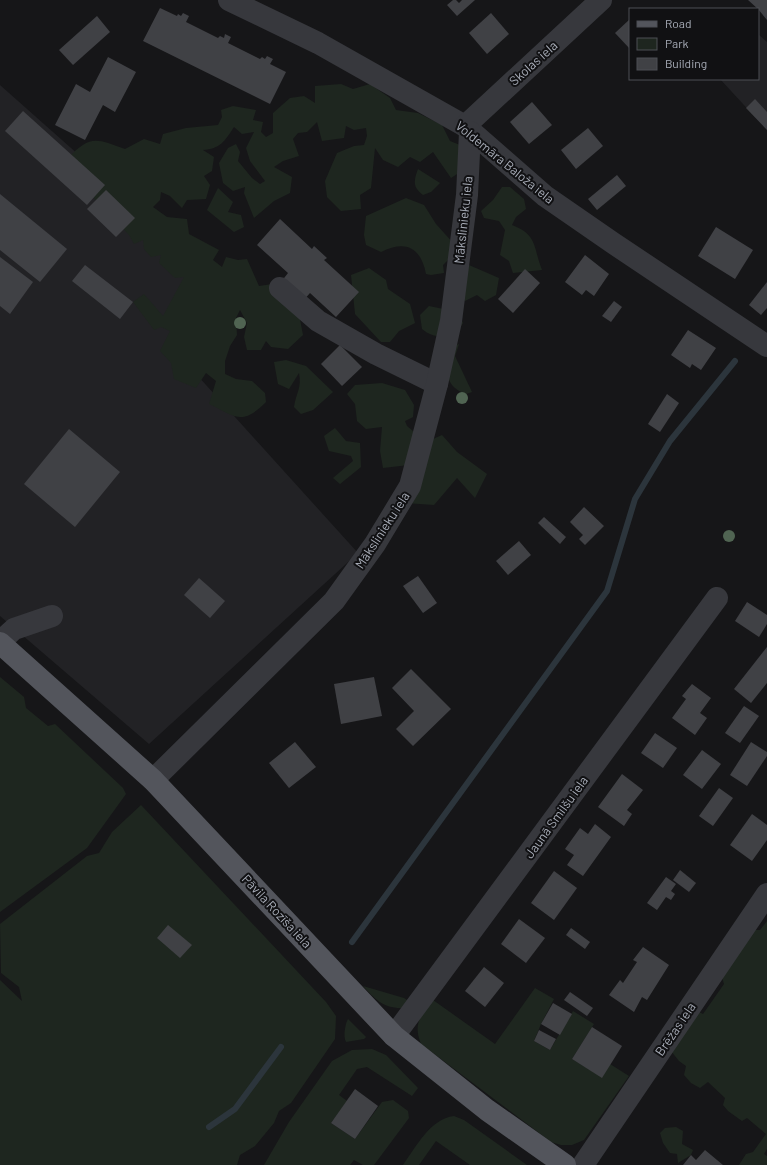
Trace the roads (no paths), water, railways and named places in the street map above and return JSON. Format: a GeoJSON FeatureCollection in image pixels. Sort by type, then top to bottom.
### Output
{"type":"FeatureCollection","features":[{"type":"Feature","properties":{"kind":"main road","name":"Pāvila Rozīša iela"},"geometry":{"type":"LineString","coordinates":[[0,642],[153,780],[394,1036],[487,1110],[565,1165]]}},
{"type":"Feature","properties":{"kind":"street","name":"Voldemāra Baloža iela"},"geometry":{"type":"LineString","coordinates":[[229,0],[318,43],[468,129],[545,196],[767,346]]}},
{"type":"Feature","properties":{"kind":"street","name":"Skolas iela"},"geometry":{"type":"LineString","coordinates":[[468,129],[601,0]]}},
{"type":"Feature","properties":{"kind":"street","name":"Mākslinieku iela"},"geometry":{"type":"LineString","coordinates":[[153,780],[334,601],[375,544],[410,486],[437,384],[451,321],[467,195],[468,129]]}},
{"type":"Feature","properties":{"kind":"street"},"geometry":{"type":"LineString","coordinates":[[280,288],[318,321],[376,354],[437,384]]}},
{"type":"Feature","properties":{"kind":"street","name":"Jaunā Smilšu iela"},"geometry":{"type":"LineString","coordinates":[[394,1036],[717,598]]}},
{"type":"Feature","properties":{"kind":"street"},"geometry":{"type":"LineString","coordinates":[[0,642],[14,629],[52,616]]}},
{"type":"Feature","properties":{"kind":"street","name":"Brēžas iela"},"geometry":{"type":"LineString","coordinates":[[583,1165],[767,894]]}},
{"type":"Feature","properties":{"kind":"waterway"},"geometry":{"type":"LineString","coordinates":[[352,942],[607,591],[635,499],[670,441],[735,361]]}},
{"type":"Feature","properties":{"kind":"waterway"},"geometry":{"type":"LineString","coordinates":[[209,1127],[235,1109],[281,1047]]}}]}
